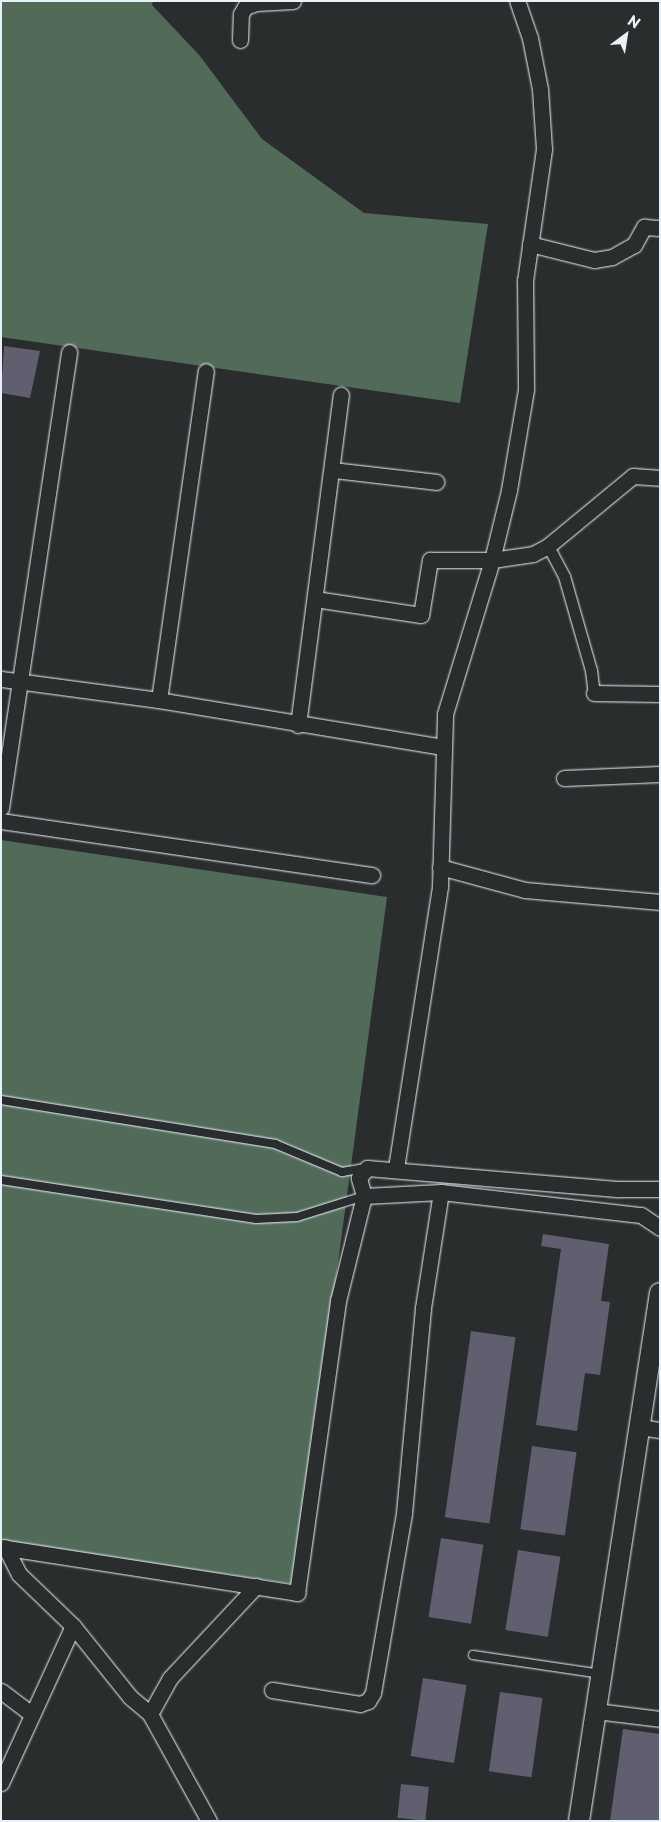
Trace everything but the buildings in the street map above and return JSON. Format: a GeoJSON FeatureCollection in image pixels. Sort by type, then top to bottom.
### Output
{"type":"FeatureCollection","features":[{"type":"Feature","properties":{"kind":"main road"},"geometry":{"type":"LineString","coordinates":[[579,1821],[660,1293]]}},
{"type":"Feature","properties":{"kind":"street"},"geometry":{"type":"LineString","coordinates":[[240,40],[241,14],[245,7],[256,3],[293,1]]}},
{"type":"Feature","properties":{"kind":"street"},"geometry":{"type":"LineString","coordinates":[[396,1168],[440,867],[445,714],[492,560],[511,480],[526,389],[525,281],[544,149],[540,90],[530,38],[517,1]]}},
{"type":"Feature","properties":{"kind":"street"},"geometry":{"type":"LineString","coordinates":[[530,244],[594,260],[612,257],[634,245],[644,228],[660,228]]}},
{"type":"Feature","properties":{"kind":"street"},"geometry":{"type":"LineString","coordinates":[[1,808],[22,682],[70,352]]}},
{"type":"Feature","properties":{"kind":"street"},"geometry":{"type":"LineString","coordinates":[[159,700],[206,371]]}},
{"type":"Feature","properties":{"kind":"street"},"geometry":{"type":"LineString","coordinates":[[298,725],[333,470],[341,395]]}},
{"type":"Feature","properties":{"kind":"street"},"geometry":{"type":"LineString","coordinates":[[333,470],[436,482]]}},
{"type":"Feature","properties":{"kind":"street"},"geometry":{"type":"LineString","coordinates":[[315,599],[421,615],[430,560],[492,560],[533,554],[548,546],[633,476],[660,478]]}},
{"type":"Feature","properties":{"kind":"street"},"geometry":{"type":"LineString","coordinates":[[548,546],[564,576],[591,670],[594,693],[660,694]]}},
{"type":"Feature","properties":{"kind":"street"},"geometry":{"type":"LineString","coordinates":[[1,680],[159,700],[298,725],[443,747]]}},
{"type":"Feature","properties":{"kind":"street"},"geometry":{"type":"LineString","coordinates":[[564,778],[660,774]]}},
{"type":"Feature","properties":{"kind":"street"},"geometry":{"type":"LineString","coordinates":[[1,821],[372,875]]}},
{"type":"Feature","properties":{"kind":"street"},"geometry":{"type":"LineString","coordinates":[[440,867],[525,890],[660,902]]}},
{"type":"Feature","properties":{"kind":"street"},"geometry":{"type":"LineString","coordinates":[[3,1547],[297,1592],[338,1301],[364,1196],[358,1178],[367,1168],[396,1168],[618,1189],[660,1189]]}},
{"type":"Feature","properties":{"kind":"street"},"geometry":{"type":"LineString","coordinates":[[618,1189],[626,1196],[625,1205],[619,1212]]}},
{"type":"Feature","properties":{"kind":"street"},"geometry":{"type":"LineString","coordinates":[[364,1196],[441,1192],[641,1215],[660,1228]]}},
{"type":"Feature","properties":{"kind":"street"},"geometry":{"type":"LineString","coordinates":[[272,1690],[360,1704],[368,1701],[373,1693],[404,1513],[423,1308],[441,1192]]}},
{"type":"Feature","properties":{"kind":"street"},"geometry":{"type":"LineString","coordinates":[[640,1427],[660,1430]]}},
{"type":"Feature","properties":{"kind":"street"},"geometry":{"type":"LineString","coordinates":[[3,1547],[19,1574],[73,1626],[130,1697],[150,1714],[209,1821]]}},
{"type":"Feature","properties":{"kind":"street"},"geometry":{"type":"LineString","coordinates":[[150,1714],[170,1678],[256,1586]]}},
{"type":"Feature","properties":{"kind":"street"},"geometry":{"type":"LineString","coordinates":[[1,1783],[73,1626]]}},
{"type":"Feature","properties":{"kind":"street"},"geometry":{"type":"LineString","coordinates":[[1,1691],[32,1714]]}},
{"type":"Feature","properties":{"kind":"street"},"geometry":{"type":"LineString","coordinates":[[596,1711],[660,1720]]}},
{"type":"Feature","properties":{"kind":"lane"},"geometry":{"type":"LineString","coordinates":[[1,1100],[276,1144],[342,1172],[367,1168]]}},
{"type":"Feature","properties":{"kind":"lane"},"geometry":{"type":"LineString","coordinates":[[1,1180],[256,1219],[296,1217],[364,1196]]}},
{"type":"Feature","properties":{"kind":"lane"},"geometry":{"type":"LineString","coordinates":[[472,1655],[602,1674]]}},
{"type":"Feature","properties":{"kind":"green space"},"geometry":{"type":"Polygon","coordinates":[[[1,1],[153,1],[152,5],[200,56],[262,139],[364,213],[488,224],[460,403],[1,337],[1,1]]]}},
{"type":"Feature","properties":{"kind":"green space"},"geometry":{"type":"Polygon","coordinates":[[[1,840],[387,897],[295,1584],[1,1542],[1,840]]]}}]}
